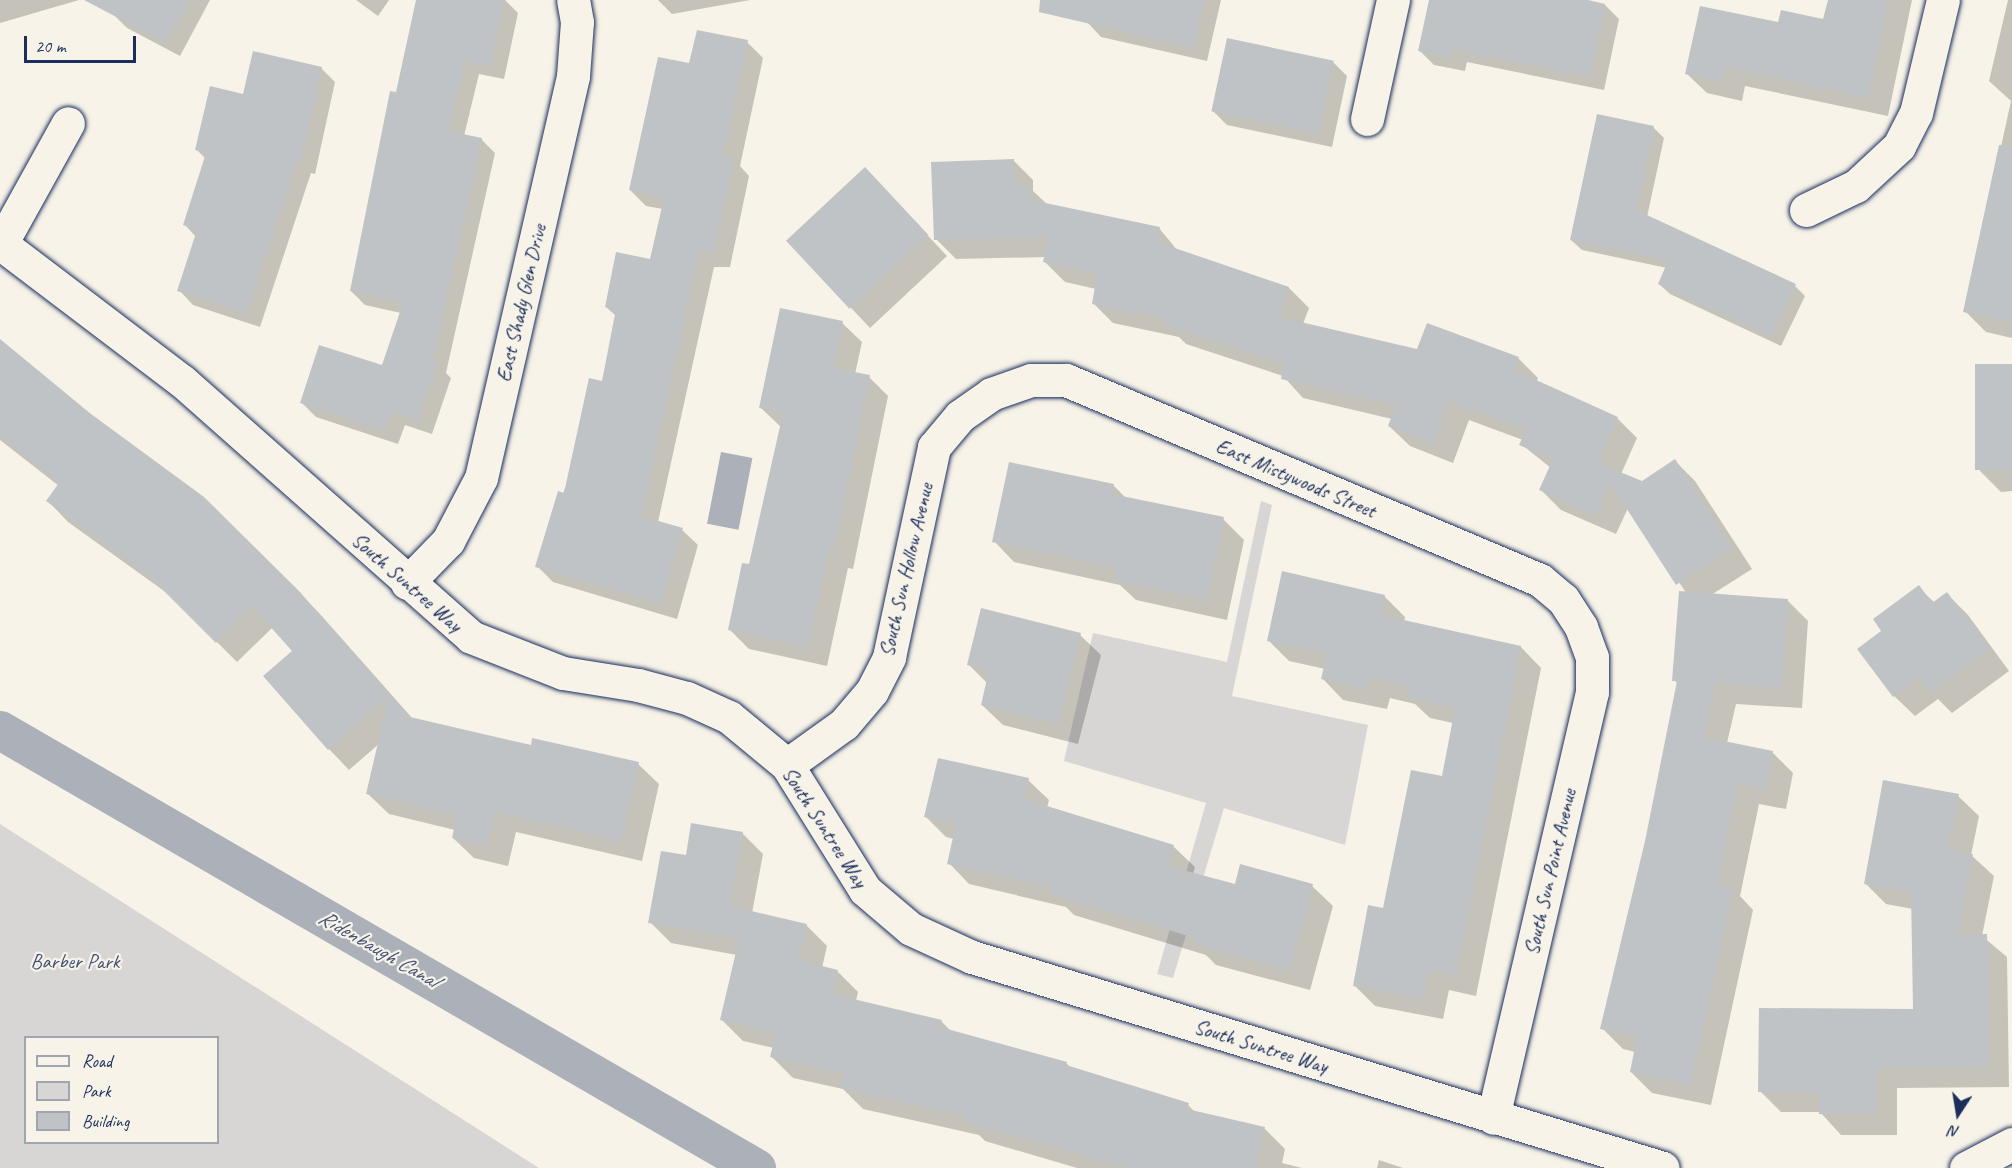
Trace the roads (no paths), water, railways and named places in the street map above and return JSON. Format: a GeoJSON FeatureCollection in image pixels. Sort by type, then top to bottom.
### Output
{"type":"FeatureCollection","features":[{"type":"Feature","properties":{"kind":"street","name":"East Shady Glen Drive"},"geometry":{"type":"LineString","coordinates":[[407,583],[448,541],[481,478],[573,76],[577,22],[573,0]]}},
{"type":"Feature","properties":{"kind":"street"},"geometry":{"type":"LineString","coordinates":[[1367,119],[1393,0]]}},
{"type":"Feature","properties":{"kind":"street"},"geometry":{"type":"LineString","coordinates":[[1806,210],[1856,186],[1899,146],[1916,113],[1943,0]]}},
{"type":"Feature","properties":{"kind":"street","name":"South Suntree Way"},"geometry":{"type":"LineString","coordinates":[[68,123],[1,244],[182,381],[407,583],[471,637],[564,673],[687,698],[729,717],[787,765],[865,890],[911,929],[972,957],[1493,1118],[1663,1168]]}},
{"type":"Feature","properties":{"kind":"street","name":"East Mistywoods Street"},"geometry":{"type":"LineString","coordinates":[[991,394],[1032,380],[1066,380],[1540,580],[1563,599],[1581,627]]}},
{"type":"Feature","properties":{"kind":"street","name":"South Sun Hollow Avenue"},"geometry":{"type":"LineString","coordinates":[[787,765],[844,724],[872,691],[889,657],[934,447],[960,416],[991,394]]}},
{"type":"Feature","properties":{"kind":"street","name":"South Sun Point Avenue"},"geometry":{"type":"LineString","coordinates":[[1493,1118],[1592,692],[1592,657],[1581,627]]}},
{"type":"Feature","properties":{"kind":"street"},"geometry":{"type":"LineString","coordinates":[[1966,1168],[2009,1152]]}},
{"type":"Feature","properties":{"kind":"waterway","name":"Ridenbaugh Canal"},"geometry":{"type":"LineString","coordinates":[[0,730],[756,1168]]}},
{"type":"Feature","properties":{"kind":"park label","name":"Barber Park"},"geometry":{"type":"Point","coordinates":[75,961]}}]}
